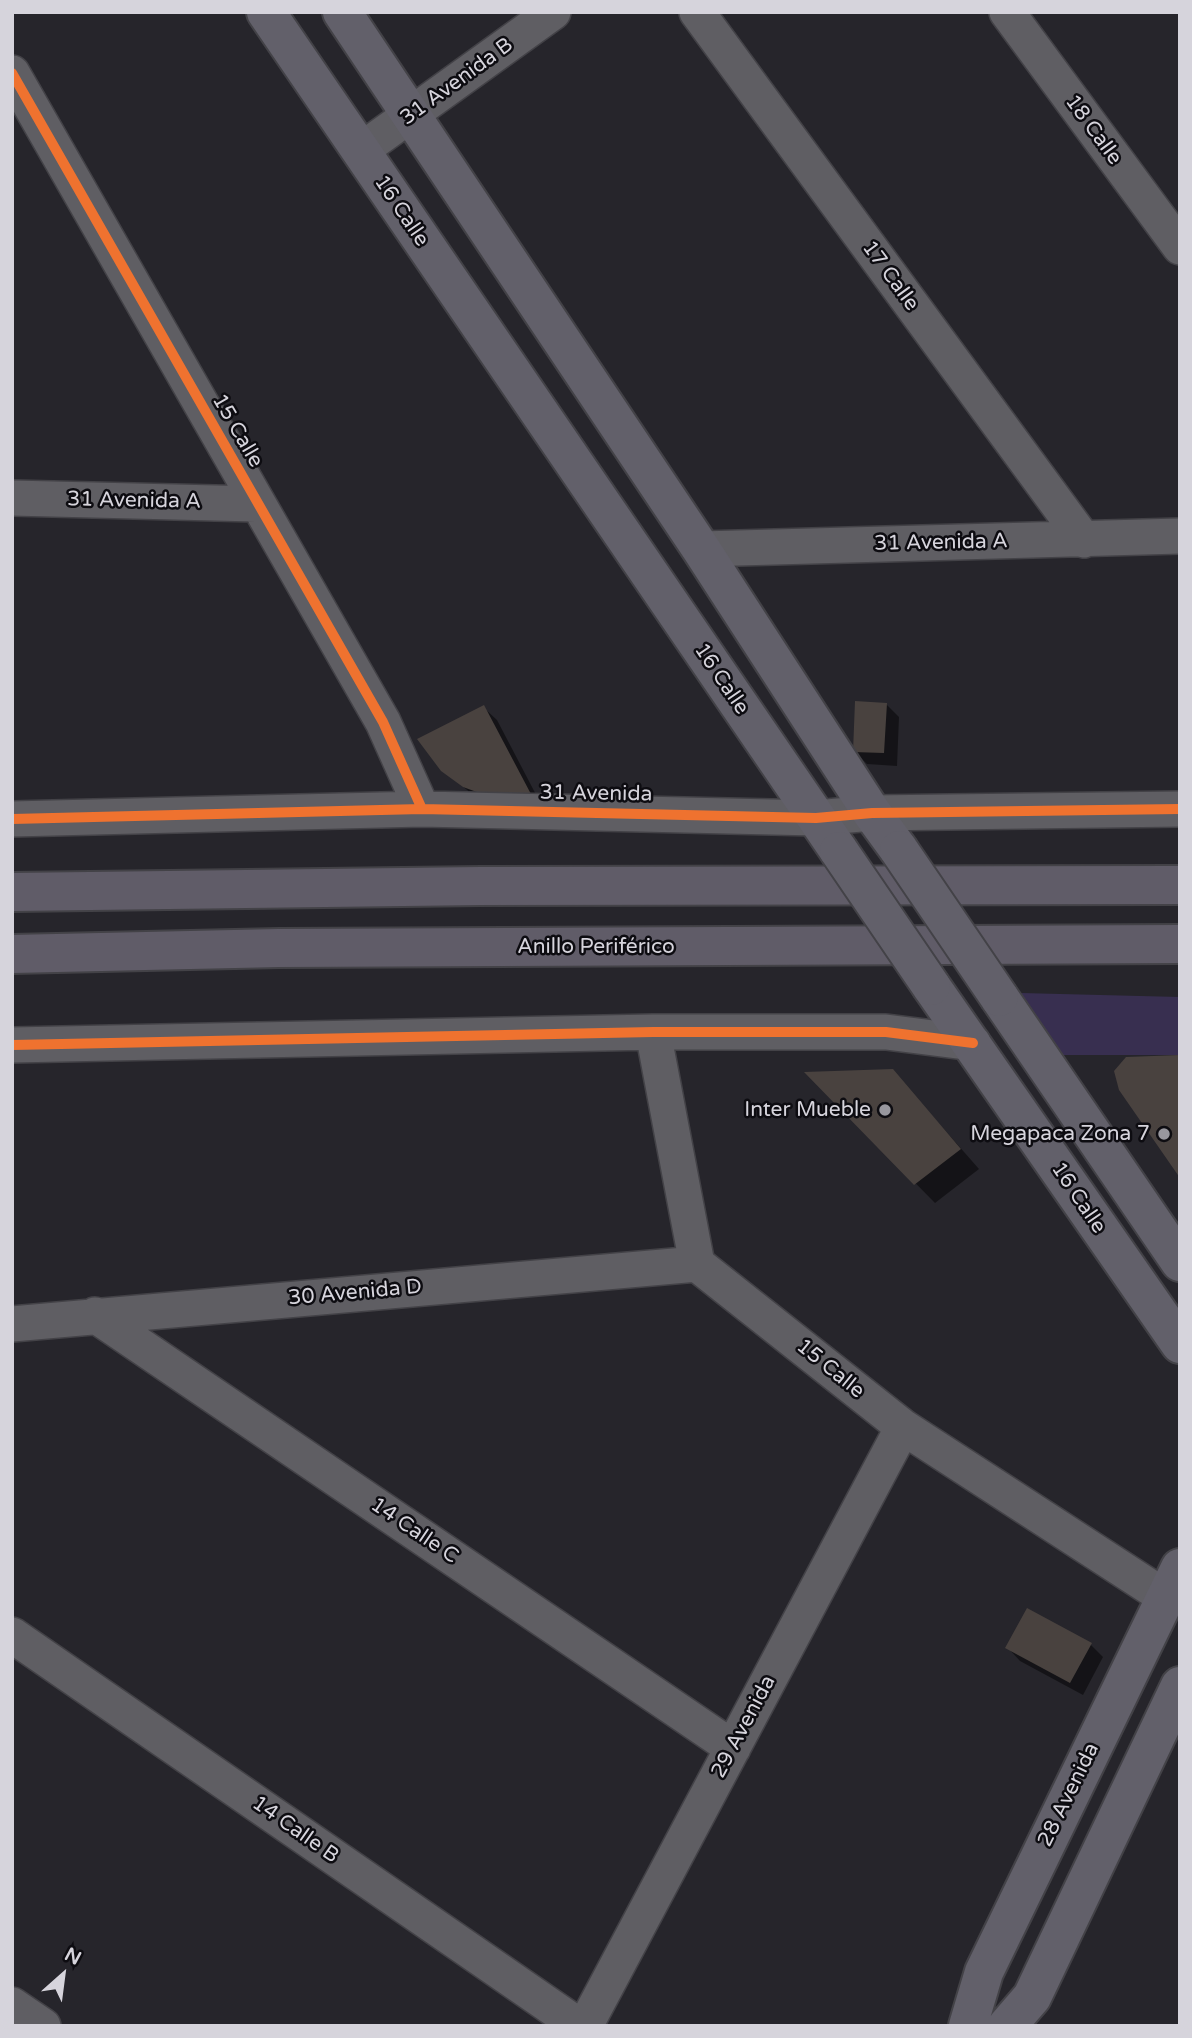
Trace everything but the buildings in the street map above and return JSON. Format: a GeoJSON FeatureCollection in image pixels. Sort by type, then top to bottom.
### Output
{"type":"FeatureCollection","features":[{"type":"Feature","properties":{"kind":"highway"},"geometry":{"type":"LineString","coordinates":[[12,892],[481,886],[1180,885]]}},
{"type":"Feature","properties":{"kind":"highway","name":"Anillo Periférico"},"geometry":{"type":"LineString","coordinates":[[12,954],[279,948],[1180,944]]}},
{"type":"Feature","properties":{"kind":"main road","name":"16 Calle"},"geometry":{"type":"LineString","coordinates":[[265,12],[931,986],[1180,1344]]}},
{"type":"Feature","properties":{"kind":"main road"},"geometry":{"type":"LineString","coordinates":[[342,12],[701,549],[872,813],[1180,1262]]}},
{"type":"Feature","properties":{"kind":"main road","name":"28 Avenida"},"geometry":{"type":"LineString","coordinates":[[968,2026],[984,1972],[1172,1583]]}},
{"type":"Feature","properties":{"kind":"main road"},"geometry":{"type":"LineString","coordinates":[[1007,2026],[1032,1997],[1180,1686]]}},
{"type":"Feature","properties":{"kind":"street","name":"31 Avenida B"},"geometry":{"type":"LineString","coordinates":[[360,151],[553,12]]}},
{"type":"Feature","properties":{"kind":"street","name":"17 Calle"},"geometry":{"type":"LineString","coordinates":[[697,12],[1084,540]]}},
{"type":"Feature","properties":{"kind":"street","name":"18 Calle"},"geometry":{"type":"LineString","coordinates":[[1007,12],[1180,247]]}},
{"type":"Feature","properties":{"kind":"street","name":"15 Calle"},"geometry":{"type":"LineString","coordinates":[[12,74],[383,722],[422,810]]}},
{"type":"Feature","properties":{"kind":"street","name":"31 Avenida A"},"geometry":{"type":"LineString","coordinates":[[12,498],[256,504]]}},
{"type":"Feature","properties":{"kind":"street","name":"31 Avenida A"},"geometry":{"type":"LineString","coordinates":[[701,549],[1180,536]]}},
{"type":"Feature","properties":{"kind":"street","name":"31 Avenida"},"geometry":{"type":"LineString","coordinates":[[12,819],[422,810],[816,818],[872,813],[1180,809]]}},
{"type":"Feature","properties":{"kind":"street"},"geometry":{"type":"LineString","coordinates":[[653,1032],[697,1264]]}},
{"type":"Feature","properties":{"kind":"street"},"geometry":{"type":"LineString","coordinates":[[12,1045],[653,1032],[886,1032],[973,1044]]}},
{"type":"Feature","properties":{"kind":"street","name":"15 Calle"},"geometry":{"type":"LineString","coordinates":[[697,1264],[903,1427],[1172,1583]]}},
{"type":"Feature","properties":{"kind":"street","name":"30 Avenida D"},"geometry":{"type":"LineString","coordinates":[[12,1324],[697,1264]]}},
{"type":"Feature","properties":{"kind":"street","name":"14 Calle C"},"geometry":{"type":"LineString","coordinates":[[95,1315],[733,1748]]}},
{"type":"Feature","properties":{"kind":"street","name":"29 Avenida"},"geometry":{"type":"LineString","coordinates":[[585,2026],[903,1427]]}},
{"type":"Feature","properties":{"kind":"street","name":"14 Calle B"},"geometry":{"type":"LineString","coordinates":[[12,1635],[579,2026]]}},
{"type":"Feature","properties":{"kind":"street"},"geometry":{"type":"LineString","coordinates":[[12,2005],[43,2026]]}},
{"type":"Feature","properties":{"kind":"shaded area"},"geometry":{"type":"Polygon","coordinates":[[[1021,993],[1180,997],[1180,1055],[1060,1055],[1021,993]]]}},
{"type":"Feature","properties":{"kind":"cycle path"},"geometry":{"type":"LineString","coordinates":[[12,73],[383,722],[422,809]]}},
{"type":"Feature","properties":{"kind":"cycle path"},"geometry":{"type":"LineString","coordinates":[[12,819],[422,809],[816,818],[872,813],[1180,809]]}},
{"type":"Feature","properties":{"kind":"cycle path"},"geometry":{"type":"LineString","coordinates":[[12,1045],[653,1032],[886,1032],[973,1043]]}},
{"type":"Feature","properties":{"kind":"place","name":"Inter Mueble"},"geometry":{"type":"Point","coordinates":[885,1110]}},
{"type":"Feature","properties":{"kind":"place","name":"Megapaca Zona 7"},"geometry":{"type":"Point","coordinates":[1164,1134]}}]}
